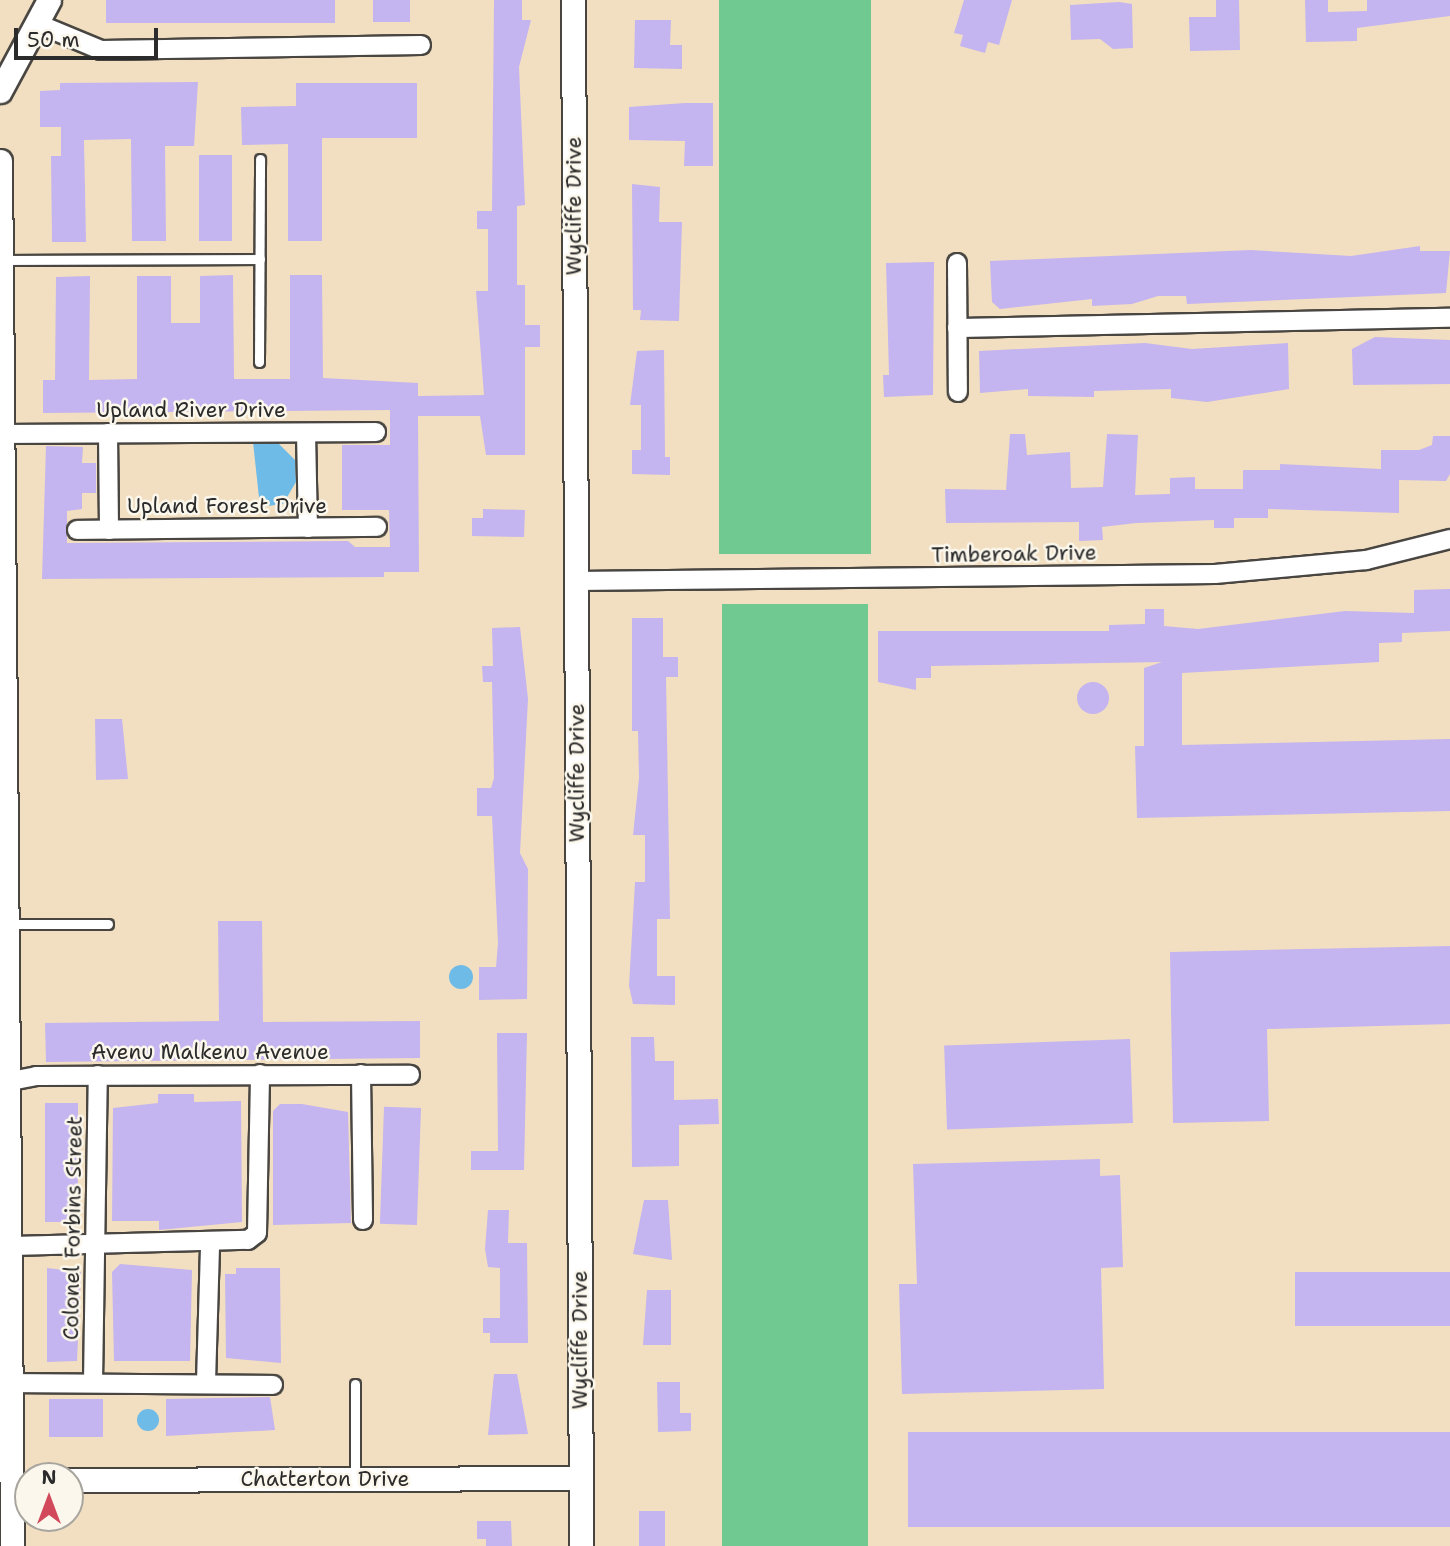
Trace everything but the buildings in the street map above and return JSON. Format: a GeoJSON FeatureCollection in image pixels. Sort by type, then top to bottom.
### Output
{"type":"FeatureCollection","features":[{"type":"Feature","properties":{"kind":"street"},"geometry":{"type":"LineString","coordinates":[[0,91],[49,0]]}},
{"type":"Feature","properties":{"kind":"street","name":"Wycliffe Drive"},"geometry":{"type":"LineString","coordinates":[[573,0],[581,1546]]}},
{"type":"Feature","properties":{"kind":"street"},"geometry":{"type":"LineString","coordinates":[[36,23],[101,50],[421,45]]}},
{"type":"Feature","properties":{"kind":"street"},"geometry":{"type":"LineString","coordinates":[[0,161],[5,260],[4,831],[6,1082],[12,1246],[12,1546]]}},
{"type":"Feature","properties":{"kind":"street"},"geometry":{"type":"LineString","coordinates":[[957,263],[958,392]]}},
{"type":"Feature","properties":{"kind":"street"},"geometry":{"type":"LineString","coordinates":[[957,328],[1450,318]]}},
{"type":"Feature","properties":{"kind":"street","name":"Upland River Drive"},"geometry":{"type":"LineString","coordinates":[[3,434],[376,432]]}},
{"type":"Feature","properties":{"kind":"street"},"geometry":{"type":"LineString","coordinates":[[108,433],[109,530]]}},
{"type":"Feature","properties":{"kind":"street"},"geometry":{"type":"LineString","coordinates":[[306,433],[308,528]]}},
{"type":"Feature","properties":{"kind":"street","name":"Upland Forest Drive"},"geometry":{"type":"LineString","coordinates":[[77,530],[377,527]]}},
{"type":"Feature","properties":{"kind":"street","name":"Timberoak Drive"},"geometry":{"type":"LineString","coordinates":[[576,581],[1215,574],[1366,560],[1450,539]]}},
{"type":"Feature","properties":{"kind":"street"},"geometry":{"type":"LineString","coordinates":[[12,1246],[210,1244],[248,1240],[257,1233],[260,1074]]}},
{"type":"Feature","properties":{"kind":"street"},"geometry":{"type":"LineString","coordinates":[[361,1074],[363,1220]]}},
{"type":"Feature","properties":{"kind":"street","name":"Avenu Malkenu Avenue"},"geometry":{"type":"LineString","coordinates":[[6,1082],[98,1075],[410,1075]]}},
{"type":"Feature","properties":{"kind":"street","name":"Colonel Forbins Street"},"geometry":{"type":"LineString","coordinates":[[93,1382],[98,1075]]}},
{"type":"Feature","properties":{"kind":"street"},"geometry":{"type":"LineString","coordinates":[[206,1382],[210,1244]]}},
{"type":"Feature","properties":{"kind":"street"},"geometry":{"type":"LineString","coordinates":[[11,1383],[206,1382],[273,1385]]}},
{"type":"Feature","properties":{"kind":"street","name":"Chatterton Drive"},"geometry":{"type":"LineString","coordinates":[[84,1480],[581,1478]]}},
{"type":"Feature","properties":{"kind":"lane"},"geometry":{"type":"LineString","coordinates":[[259,362],[260,159]]}},
{"type":"Feature","properties":{"kind":"lane"},"geometry":{"type":"LineString","coordinates":[[5,260],[260,259]]}},
{"type":"Feature","properties":{"kind":"lane"},"geometry":{"type":"LineString","coordinates":[[6,928],[108,924]]}},
{"type":"Feature","properties":{"kind":"lane"},"geometry":{"type":"LineString","coordinates":[[355,1384],[355,1479]]}},
{"type":"Feature","properties":{"kind":"green space"},"geometry":{"type":"Polygon","coordinates":[[[719,0],[871,0],[871,554],[719,554],[719,0]]]}},
{"type":"Feature","properties":{"kind":"green space"},"geometry":{"type":"Polygon","coordinates":[[[722,604],[868,604],[868,1546],[722,1546],[722,604]]]}},
{"type":"Feature","properties":{"kind":"water"},"geometry":{"type":"Polygon","coordinates":[[[253,442],[278,443],[295,460],[296,482],[283,504],[260,507],[253,442]]]}},
{"type":"Feature","properties":{"kind":"water"},"geometry":{"type":"Polygon","coordinates":[[[461,965],[470,968],[473,977],[470,986],[461,989],[452,986],[449,977],[452,968],[461,965]]]}},
{"type":"Feature","properties":{"kind":"water"},"geometry":{"type":"Polygon","coordinates":[[[148,1409],[156,1412],[159,1420],[156,1428],[148,1431],[140,1428],[137,1420],[140,1412],[148,1409]]]}}]}
